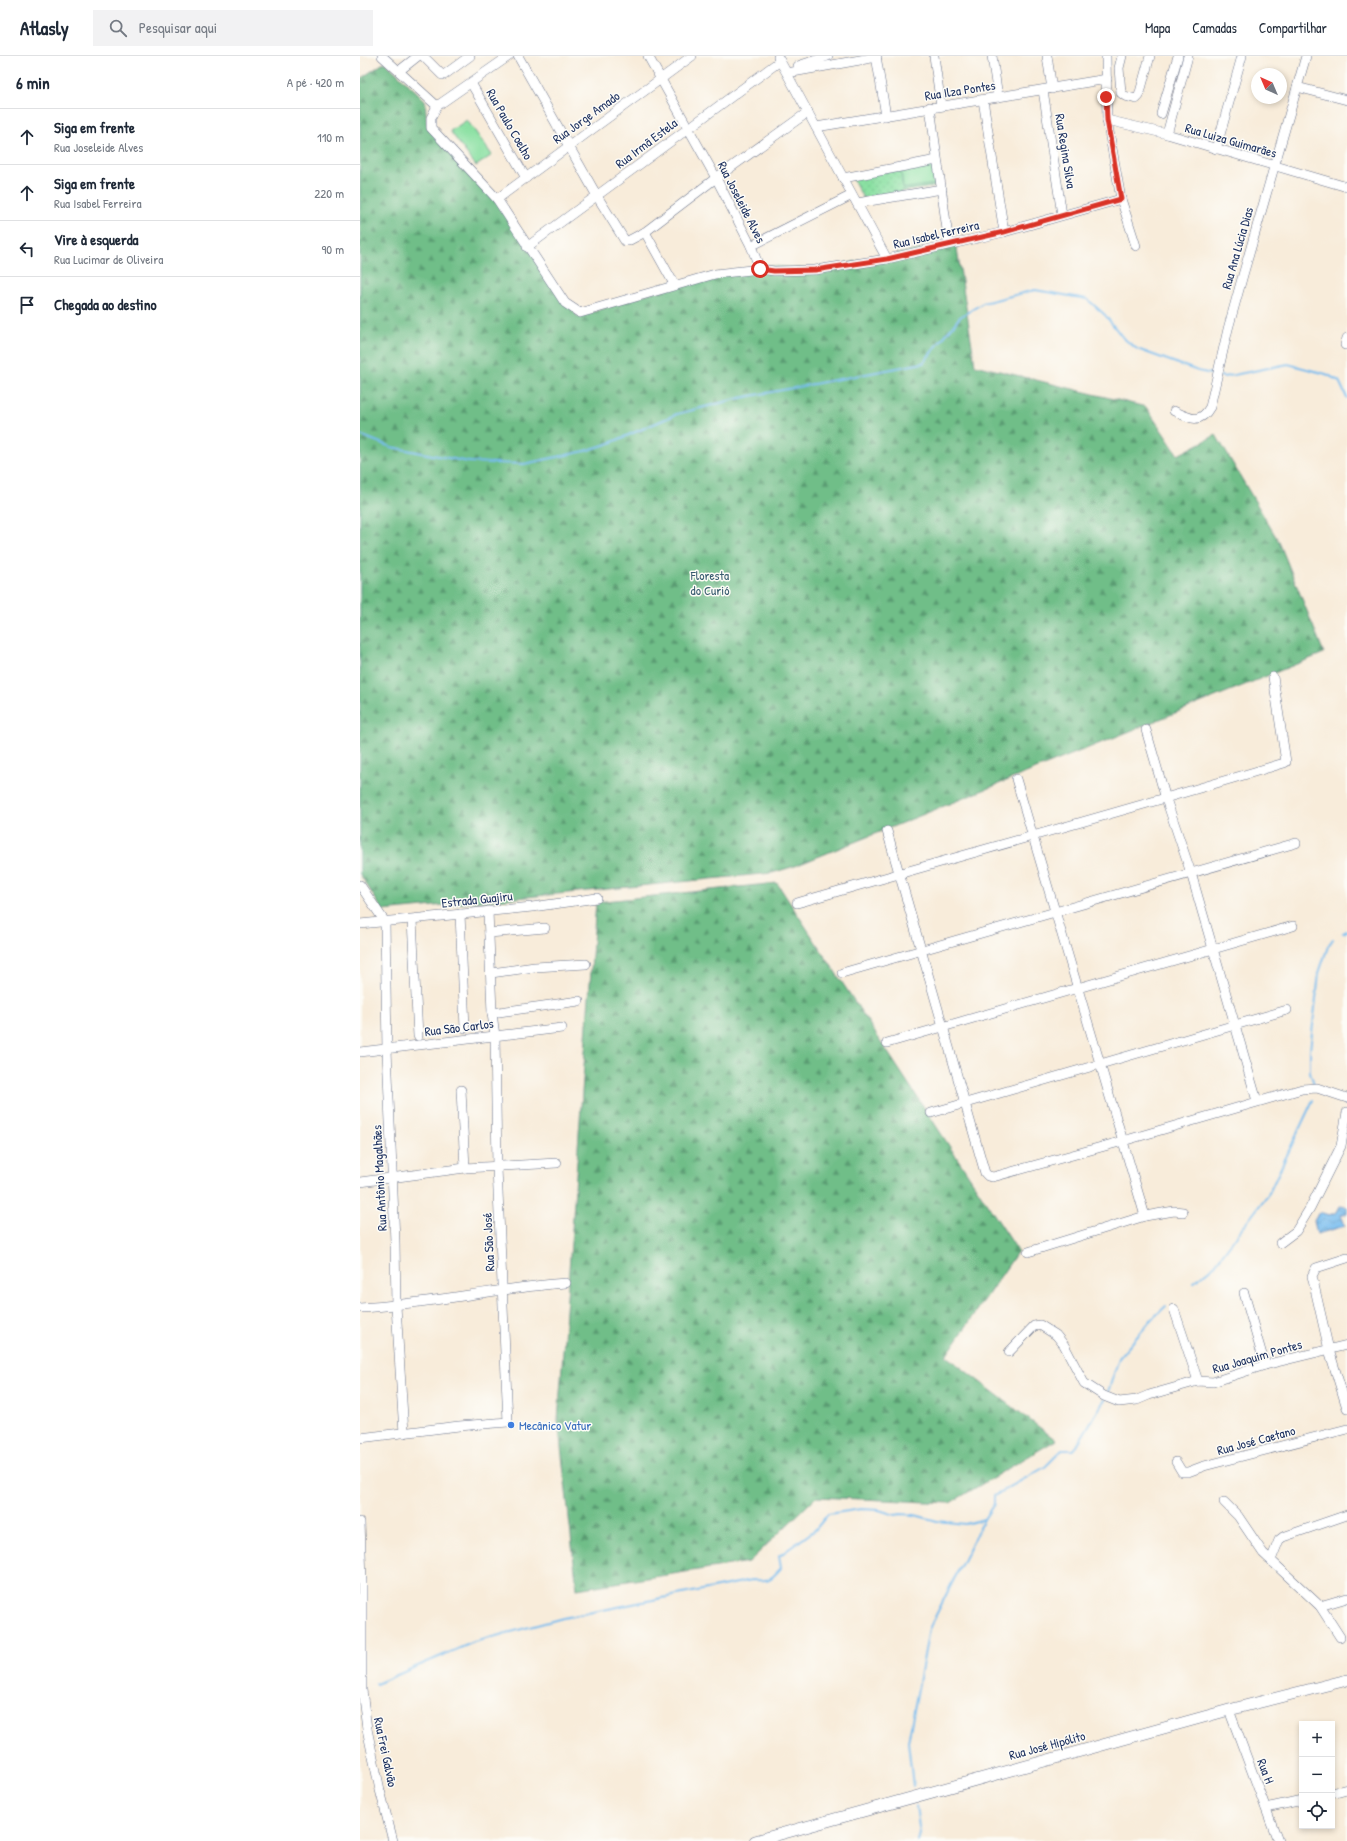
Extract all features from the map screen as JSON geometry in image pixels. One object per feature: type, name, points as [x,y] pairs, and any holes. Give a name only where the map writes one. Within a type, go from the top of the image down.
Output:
[{"type":"street","points":[[382,56],[437,106]]},
{"type":"street","points":[[399,71],[418,56]]},
{"type":"street","points":[[422,56],[442,75],[470,56]]},
{"type":"street","points":[[509,56],[437,106],[431,118],[431,128],[497,199],[565,303],[576,312],[585,312],[674,284],[715,274],[760,269],[774,271],[815,270],[887,259]]},
{"type":"street","points":[[518,56],[597,196],[625,241],[628,242],[645,232],[716,178],[808,112]]},
{"type":"street","name":"Rua Joseleide Alves","points":[[648,56],[716,178],[751,246],[760,269]]},
{"type":"street","name":"Rua Jorge Amado","points":[[497,199],[692,56]]},
{"type":"street","points":[[786,71],[828,56]]},
{"type":"street","points":[[786,71],[876,56],[886,116]]},
{"type":"street","points":[[934,56],[941,106]]},
{"type":"street","points":[[992,56],[998,97]]},
{"type":"street","name":"Rua Regina Silva","points":[[1047,56],[1048,90],[1062,215]]},
{"type":"street","points":[[1106,56],[1107,120],[1121,199],[1136,246]]},
{"type":"street","points":[[1122,56],[1119,68],[1121,93],[1125,96],[1136,99],[1139,96],[1150,56]]},
{"type":"street","points":[[1161,114],[1178,56]]},
{"type":"street","points":[[1167,134],[1188,56]]},
{"type":"street","points":[[1216,149],[1242,56]]},
{"type":"street","name":"Rua Ana Lúcia Dias","points":[[1174,411],[1194,419],[1203,416],[1210,407],[1228,329],[1306,56]]},
{"type":"street","name":"Rua Isabel Ferreira","points":[[778,58],[887,259],[1004,232],[1121,199]]},
{"type":"street","name":"Rua Irmã Estela","points":[[527,247],[688,128],[778,58]]},
{"type":"street","name":"Rua Ilza Pontes","points":[[816,127],[886,116],[930,107],[1048,90],[1107,79]]},
{"type":"street","name":"Rua Paulo Coelho","points":[[472,83],[526,178]]},
{"type":"street","points":[[1297,87],[1347,100]]},
{"type":"street","points":[[983,100],[1004,232]]},
{"type":"street","points":[[930,107],[949,244]]},
{"type":"street","name":"Rua Luiza Guimarães","points":[[1107,120],[1167,134],[1347,188]]},
{"type":"street","points":[[843,178],[937,160]]},
{"type":"street","points":[[751,246],[855,199],[942,189]]},
{"type":"street","points":[[645,232],[674,284]]},
{"type":"street","points":[[797,903],[1032,835],[1166,799],[1286,762],[1273,677]]},
{"type":"street","points":[[1146,730],[1166,799],[1191,873],[1257,1101]]},
{"type":"street","points":[[1016,779],[1145,1216]]},
{"type":"street","points":[[887,830],[985,1173],[990,1177],[1123,1141],[1257,1101],[1308,1088],[1317,1088],[1347,1098]]},
{"type":"street","points":[[842,973],[1296,843]]},
{"type":"street","points":[[360,885],[384,922]]},
{"type":"street","name":"Estrada Guajiru","points":[[360,924],[412,920],[597,898]]},
{"type":"street","name":"Rua São José","points":[[360,1438],[508,1422],[497,1168],[495,1036],[492,1013],[488,911]]},
{"type":"street","points":[[460,914],[465,1028]]},
{"type":"street","points":[[412,920],[418,1036]]},
{"type":"street","name":"Rua Antônio Magalhães","points":[[384,922],[387,958],[387,1050],[396,1306],[404,1433]]},
{"type":"street","points":[[887,1043],[1294,926]]},
{"type":"street","points":[[489,933],[545,928]]},
{"type":"street","points":[[491,973],[535,967],[586,964]]},
{"type":"street","points":[[492,1013],[579,1001]]},
{"type":"street","points":[[931,1113],[1287,1010]]},
{"type":"street","name":"Rua São Carlos","points":[[360,1052],[562,1028]]},
{"type":"street","points":[[461,1090],[465,1168]]},
{"type":"street","points":[[1280,1243],[1296,1231],[1310,1208],[1341,1146],[1347,1112]]},
{"type":"street","points":[[360,1182],[465,1168],[497,1168],[557,1164]]},
{"type":"street","points":[[1028,1252],[1145,1216],[1174,1211],[1183,1212]]},
{"type":"street","points":[[1347,1258],[1314,1270],[1312,1276],[1329,1350],[1347,1408]]},
{"type":"street","points":[[360,1308],[396,1306],[503,1289],[566,1283]]},
{"type":"street","points":[[1244,1293],[1265,1365]]},
{"type":"street","points":[[1174,1309],[1198,1381]]},
{"type":"street","name":"Rua Joaquim Pontes","points":[[1009,1352],[1034,1326],[1040,1325],[1047,1328],[1056,1334],[1064,1345],[1080,1378],[1089,1387],[1119,1402],[1137,1400],[1149,1395],[1198,1381],[1213,1382],[1265,1365],[1347,1345]]},
{"type":"street","name":"Rua José Caetano","points":[[1176,1462],[1182,1472],[1188,1472],[1204,1466],[1347,1429]]},
{"type":"street","points":[[1224,1502],[1238,1516],[1263,1553],[1320,1606],[1340,1637]]},
{"type":"street","points":[[1271,1560],[1279,1540],[1283,1537],[1347,1515]]},
{"type":"street","name":"Rua Frei Galvão","points":[[360,1522],[362,1690],[367,1729],[393,1841]]},
{"type":"street","points":[[1320,1606],[1347,1598]]},
{"type":"street","name":"Rua José Hipólito","points":[[755,1841],[1229,1710],[1347,1680]]},
{"type":"street","name":"Rua H","points":[[1229,1710],[1278,1841]]},
{"type":"street","points":[[1335,1792],[1347,1789]]},
{"type":"street","points":[[1266,1808],[1299,1801]]},
{"type":"green space","name":"Floresta do Curió","points":[[385,62],[425,100],[427,126],[498,203],[578,317],[691,279],[766,265],[811,270],[956,243],[975,365],[1146,407],[1178,455],[1216,435],[1279,542],[1324,653],[795,866],[772,873],[383,911],[360,874],[360,79]]},
{"type":"green space","points":[[467,120],[492,155],[476,166],[450,131]]},
{"type":"green space","points":[[934,163],[938,186],[863,198],[852,177]]},
{"type":"green space","points":[[933,166],[935,184],[903,189],[901,171]]},
{"type":"green space","points":[[777,883],[1018,1251],[946,1356],[1056,1440],[950,1503],[816,1497],[749,1562],[577,1589],[558,1420],[596,902]]},
{"type":"water","points":[[1340,1206],[1347,1207],[1347,1214],[1341,1214],[1345,1226],[1317,1234],[1314,1221],[1319,1212],[1329,1215],[1337,1212]]},
{"type":"waterway","points":[[360,435],[391,447],[469,462],[524,464],[585,451],[610,443],[677,414],[740,398],[923,363],[960,317],[983,303],[1035,290],[1087,299],[1105,315],[1123,338],[1137,349],[1198,371],[1216,375]]},
{"type":"waterway","points":[[1220,376],[1224,377],[1288,364],[1326,374],[1339,381],[1347,398]]},
{"type":"waterway","points":[[1343,933],[1347,931]]},
{"type":"waterway","points":[[1314,1084],[1310,1072],[1310,1050],[1319,973],[1328,946],[1333,939]]},
{"type":"waterway","points":[[1193,1283],[1213,1267],[1269,1193],[1313,1100]]},
{"type":"waterway","points":[[1107,1395],[1119,1358],[1152,1319],[1166,1306]]},
{"type":"waterway","points":[[913,1786],[908,1742],[929,1629],[984,1519],[994,1504],[994,1496],[1045,1467],[1062,1450],[1074,1450],[1105,1399]]},
{"type":"waterway","points":[[376,1684],[474,1642],[563,1618],[752,1580],[771,1578],[781,1568],[779,1556],[815,1530],[828,1514],[862,1509],[879,1510],[895,1515],[915,1515],[937,1521],[965,1524],[984,1519]]},
{"type":"waterway","points":[[916,1806],[920,1834],[918,1841]]},
{"type":"place","name":"Mecânico Vatur","points":[[511,1425]]},
{"type":"route","points":[[760,269],[774,271],[815,270],[887,259],[1004,232],[1121,199],[1107,120],[1106,97]]}]
